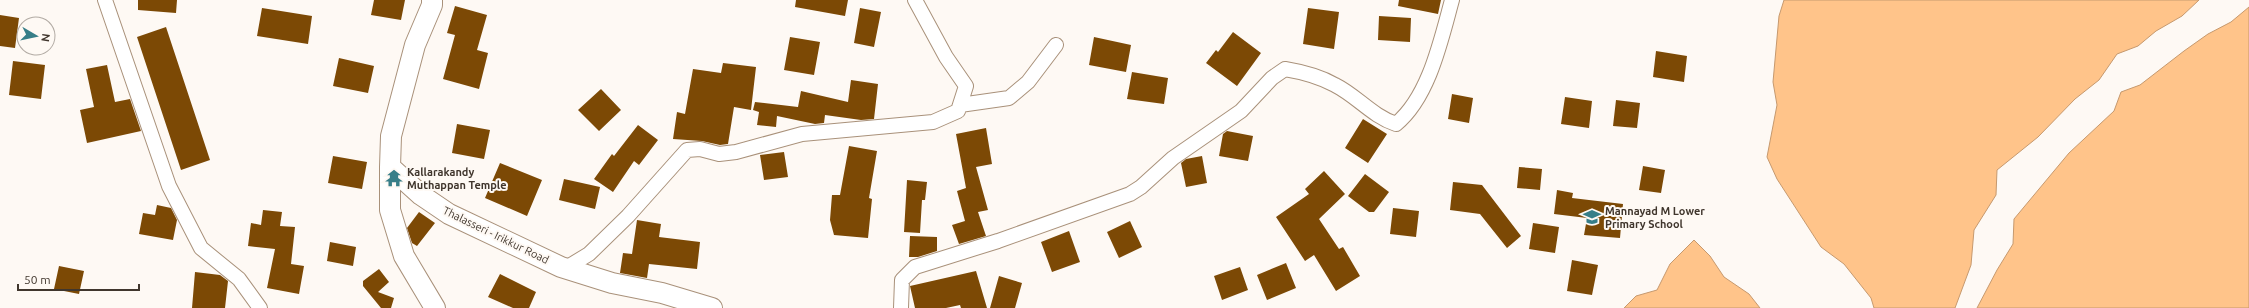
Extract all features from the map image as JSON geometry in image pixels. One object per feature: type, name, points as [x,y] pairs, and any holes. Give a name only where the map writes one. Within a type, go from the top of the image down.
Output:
[{"type":"main road","points":[[433,2],[415,45],[391,136],[390,210],[404,256],[435,308]]},
{"type":"main road","name":"Thalasseri - Irikkur Road","points":[[390,167],[421,195],[449,214],[566,268],[612,283],[662,293],[689,305],[712,308]]},
{"type":"street","points":[[105,0],[173,193],[201,248],[239,279],[260,308]]},
{"type":"street","points":[[566,268],[589,254],[628,216],[687,150],[700,149],[724,153],[802,134],[933,122],[958,111],[966,86],[946,57],[915,0]]},
{"type":"street","points":[[901,308],[902,280],[915,267],[998,241],[1130,194],[1141,188],[1173,158],[1241,111],[1272,78],[1285,69],[1310,73],[1336,85],[1384,120],[1396,124],[1407,115],[1422,90],[1439,50],[1452,0]]},
{"type":"street","points":[[960,105],[1009,98],[1028,82],[1056,45]]},
{"type":"shaded area","points":[[1784,0],[2199,0],[2182,16],[2156,31],[2138,46],[2117,54],[2099,80],[2075,99],[2038,137],[1997,170],[1996,195],[1974,230],[1971,265],[1955,308],[1874,308],[1871,298],[1844,264],[1821,247],[1777,179],[1767,157],[1777,105],[1773,82],[1779,16]]},
{"type":"shaded area","points":[[2249,7],[2249,308],[1977,308],[2013,244],[2014,219],[2069,153],[2114,111],[2121,92],[2140,85],[2184,51],[2208,34],[2231,22]]},
{"type":"shaded area","points":[[1694,240],[1710,256],[1724,277],[1749,294],[1760,308],[1624,308],[1636,296],[1657,290],[1670,264]]},
{"type":"building","points":[[138,0],[177,0],[176,13],[138,10]]},
{"type":"building","points":[[374,0],[405,0],[401,20],[371,15]]},
{"type":"building","points":[[796,0],[848,0],[845,16],[795,7]]},
{"type":"building","points":[[1399,0],[1441,0],[1438,14],[1398,6]]},
{"type":"building","points":[[455,6],[487,15],[477,50],[488,53],[479,89],[443,79],[455,35],[447,33]]},
{"type":"building","points":[[262,8],[312,16],[308,44],[257,36]]},
{"type":"building","points":[[860,8],[881,12],[874,47],[854,43]]},
{"type":"building","points":[[1308,8],[1339,12],[1334,49],[1303,44]]},
{"type":"building","points":[[0,15],[16,18],[15,48],[0,46]]},
{"type":"building","points":[[1379,16],[1411,18],[1410,42],[1378,40]]},
{"type":"building","points":[[166,27],[210,160],[181,170],[137,37]]},
{"type":"building","points":[[1233,32],[1261,53],[1237,86],[1206,63],[1216,50],[1218,52]]},
{"type":"building","points":[[790,37],[820,42],[814,75],[784,70]]},
{"type":"building","points":[[1094,37],[1131,45],[1126,72],[1089,65]]},
{"type":"building","points":[[1656,51],[1687,56],[1684,82],[1653,77]]},
{"type":"building","points":[[339,58],[374,66],[368,93],[333,86]]},
{"type":"building","points":[[13,61],[45,65],[41,99],[9,95]]},
{"type":"building","points":[[723,63],[756,67],[751,110],[734,107],[728,144],[720,145],[702,141],[673,139],[677,112],[685,114],[693,69],[721,73]]},
{"type":"building","points":[[107,65],[115,102],[130,99],[141,131],[87,143],[80,110],[94,107],[86,69]]},
{"type":"building","points":[[1132,72],[1168,78],[1164,104],[1127,99]]},
{"type":"building","points":[[851,80],[878,84],[874,119],[861,120],[825,115],[824,123],[815,124],[777,116],[776,127],[757,125],[759,112],[753,110],[755,102],[798,107],[801,91],[848,102]]},
{"type":"building","points":[[601,89],[621,110],[599,131],[578,110]]},
{"type":"building","points":[[1452,94],[1473,98],[1469,123],[1448,119]]},
{"type":"building","points":[[1565,97],[1592,101],[1589,128],[1561,124]]},
{"type":"building","points":[[1616,100],[1640,103],[1637,128],[1613,126]]},
{"type":"building","points":[[1363,119],[1387,134],[1368,163],[1345,148]]},
{"type":"building","points":[[457,124],[490,130],[484,159],[452,153]]},
{"type":"building","points":[[638,125],[658,140],[639,165],[634,161],[613,192],[594,179],[612,154],[614,156]]},
{"type":"building","points":[[986,128],[992,164],[976,167],[988,210],[978,212],[986,236],[959,244],[952,225],[965,221],[957,191],[966,188],[956,134]]},
{"type":"building","points":[[1227,131],[1253,136],[1248,161],[1219,156],[1223,134]]},
{"type":"building","points":[[849,146],[877,151],[869,198],[872,199],[868,238],[834,235],[830,220],[832,195],[840,195]]},
{"type":"building","points":[[784,152],[788,177],[764,180],[760,155]]},
{"type":"building","points":[[333,156],[367,162],[362,189],[328,183]]},
{"type":"building","points":[[1202,156],[1207,183],[1186,187],[1181,163],[1186,159]]},
{"type":"building","points":[[500,163],[542,180],[527,216],[485,198]]},
{"type":"building","points":[[1643,166],[1665,170],[1661,193],[1639,190]]},
{"type":"building","points":[[1519,167],[1542,169],[1540,190],[1517,188]]},
{"type":"building","points":[[1324,171],[1345,194],[1319,219],[1339,249],[1343,247],[1360,276],[1336,291],[1314,255],[1305,261],[1276,217],[1309,194],[1305,189]]},
{"type":"building","points":[[1365,174],[1389,192],[1374,212],[1369,212],[1348,196]]},
{"type":"building","points":[[564,179],[600,187],[595,209],[559,200]]},
{"type":"building","points":[[907,180],[927,182],[925,200],[922,200],[920,233],[904,232]]},
{"type":"building","points":[[1453,182],[1482,185],[1521,236],[1507,248],[1480,214],[1450,210]]},
{"type":"building","points":[[1557,190],[1573,193],[1572,198],[1623,204],[1620,238],[1584,235],[1587,218],[1554,214]]},
{"type":"building","points":[[157,205],[171,208],[177,220],[173,240],[139,234],[143,213],[155,215]]},
{"type":"building","points":[[1393,208],[1419,211],[1416,237],[1390,234]]},
{"type":"building","points":[[263,210],[282,212],[280,226],[295,227],[291,264],[304,266],[299,294],[267,288],[275,249],[248,246],[251,223],[261,225]]},
{"type":"building","points":[[419,212],[435,223],[417,246],[412,243],[407,228]]},
{"type":"building","points":[[637,220],[661,224],[659,237],[700,242],[697,269],[649,264],[647,278],[620,273],[623,253],[632,254]]},
{"type":"building","points":[[1130,221],[1142,247],[1119,258],[1107,232]]},
{"type":"building","points":[[1533,223],[1559,227],[1555,253],[1529,249]]},
{"type":"building","points":[[1069,231],[1080,262],[1052,272],[1041,242]]},
{"type":"building","points":[[910,236],[937,237],[937,251],[918,257],[909,257]]},
{"type":"building","points":[[330,242],[356,247],[353,266],[327,261]]},
{"type":"building","points":[[1572,260],[1598,265],[1592,295],[1567,291]]},
{"type":"building","points":[[1286,263],[1296,288],[1267,300],[1257,275]]},
{"type":"building","points":[[59,266],[84,271],[79,294],[54,289]]},
{"type":"building","points":[[1240,267],[1248,290],[1222,300],[1214,276]]},
{"type":"building","points":[[379,269],[389,282],[378,292],[394,298],[391,308],[381,308],[363,286],[363,281]]},
{"type":"building","points":[[976,271],[987,308],[961,308],[960,305],[946,308],[915,308],[910,286]]},
{"type":"building","points":[[195,272],[220,275],[228,281],[225,308],[192,308]]},
{"type":"building","points":[[500,274],[536,292],[529,308],[513,308],[488,297]]},
{"type":"building","points":[[999,276],[1022,283],[1015,308],[990,308]]},
{"type":"place","name":"Kallarakandy Muthappan Temple","points":[[394,178]]},
{"type":"place","name":"Mannayad M Lower Primary School","points":[[1592,217]]}]
